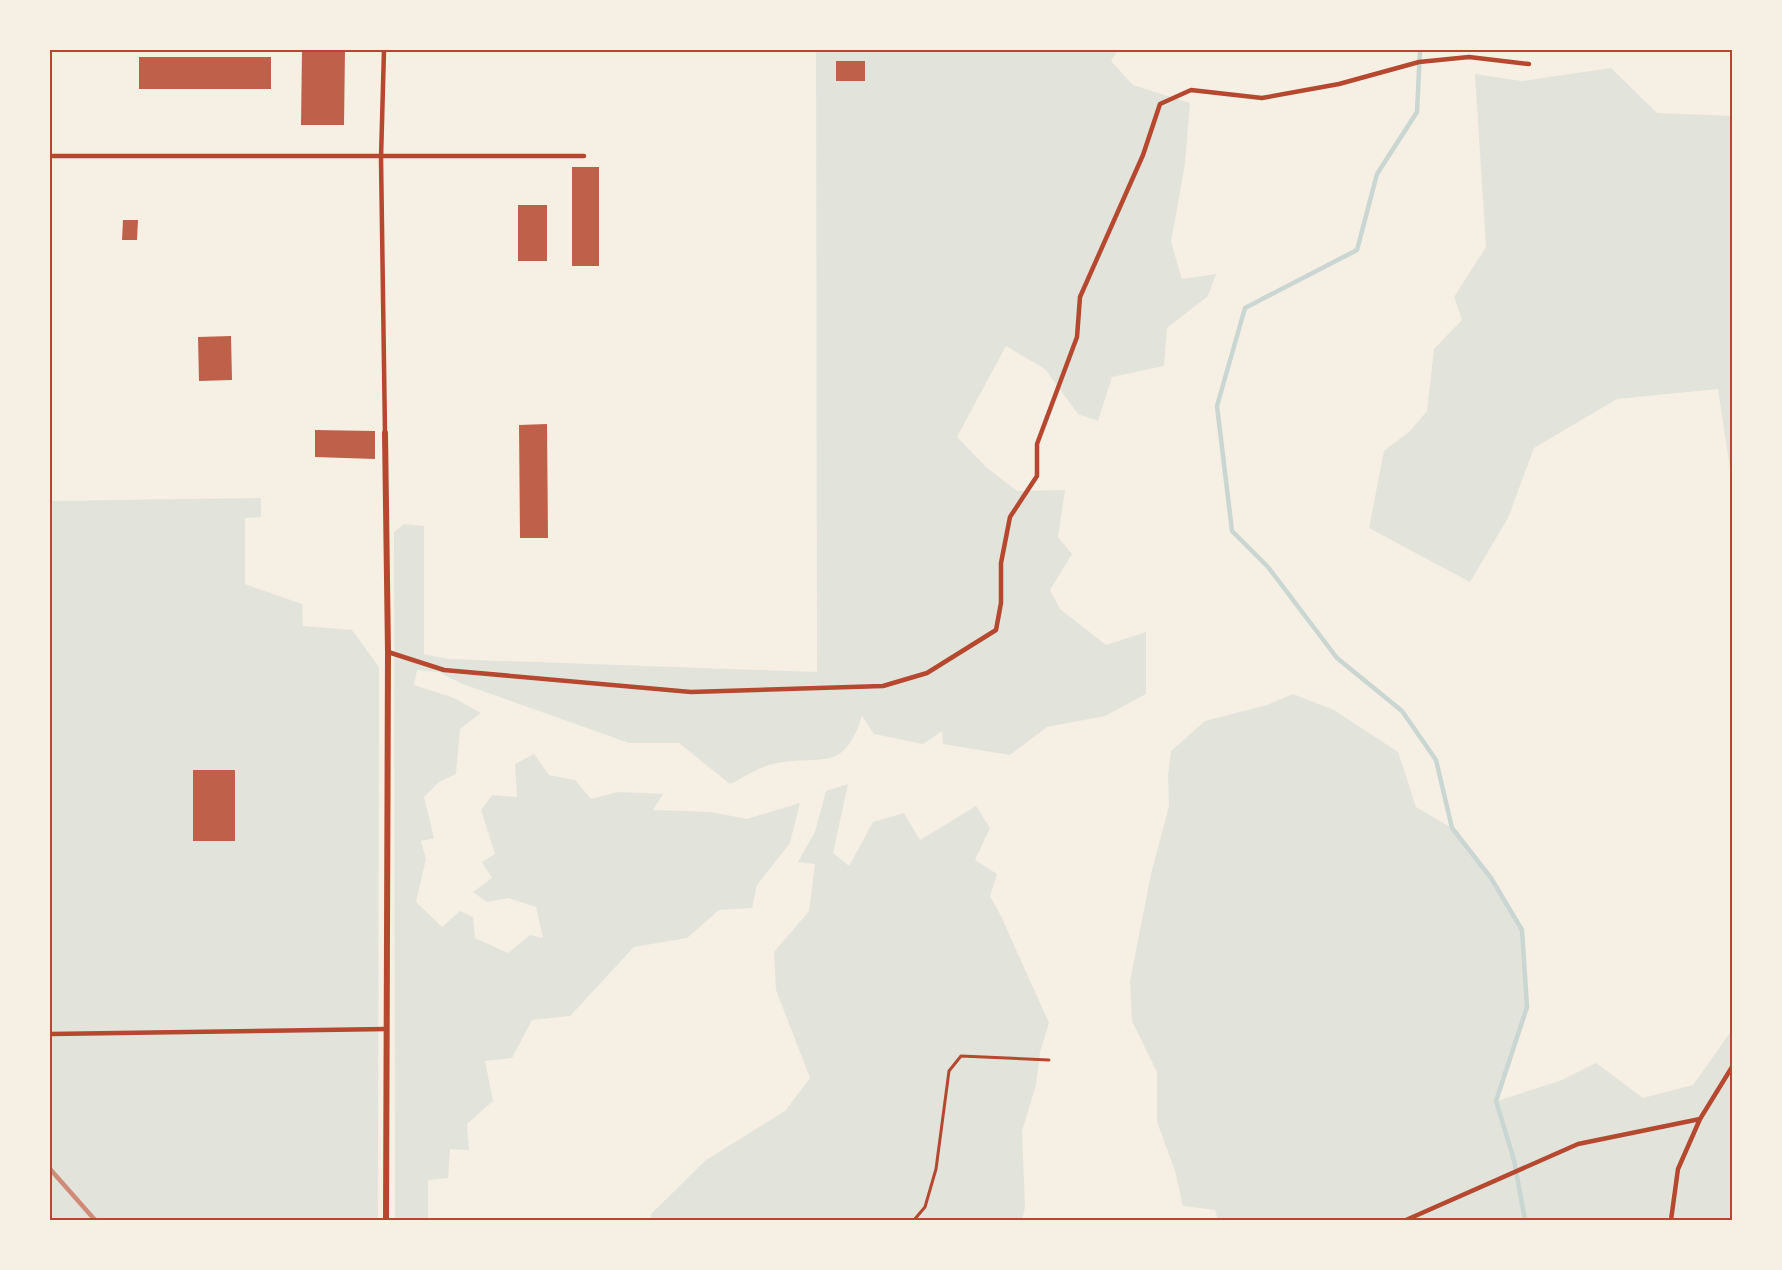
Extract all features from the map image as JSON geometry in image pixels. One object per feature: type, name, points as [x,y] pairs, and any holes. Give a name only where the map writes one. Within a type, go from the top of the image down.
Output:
[{"type":"street","points":[[385,433],[388,652],[386,1221]]},
{"type":"lane","points":[[384,50],[381,158],[385,433]]},
{"type":"lane","points":[[388,652],[444,670],[691,692],[883,686],[927,673],[996,630],[1001,603],[1001,563],[1010,517],[1037,476],[1037,444],[1077,337],[1080,297],[1143,155],[1160,104],[1191,90],[1262,98],[1340,84],[1419,62],[1469,57],[1529,64]]},
{"type":"lane","points":[[50,156],[381,158],[584,156]]},
{"type":"lane","points":[[50,1034],[387,1029]]},
{"type":"lane","points":[[1671,1221],[1678,1169],[1700,1119],[1732,1066]]},
{"type":"lane","points":[[1406,1221],[1578,1144],[1700,1119]]},
{"type":"path","points":[[914,1221],[925,1207],[936,1169],[950,1071],[961,1056],[1049,1060]]},
{"type":"shaded area","points":[[816,50],[1118,50],[1111,61],[1133,85],[1190,103],[1185,164],[1171,242],[1182,279],[1216,274],[1208,296],[1167,328],[1164,366],[1112,377],[1098,421],[1078,414],[1045,369],[1006,346],[957,437],[986,467],[1017,491],[1065,490],[1058,537],[1072,554],[1050,590],[1060,609],[1106,645],[1146,632],[1146,694],[1105,716],[1047,727],[1010,755],[943,744],[942,731],[923,744],[874,734],[862,716],[855,735],[838,755],[817,760],[767,765],[730,784],[679,743],[629,743],[460,683],[439,672],[417,670],[414,685],[454,698],[481,713],[460,729],[456,774],[439,782],[424,797],[434,838],[421,841],[426,859],[416,902],[442,927],[460,911],[473,917],[475,938],[508,953],[530,935],[543,938],[536,907],[508,898],[487,902],[473,892],[492,878],[482,862],[495,854],[481,810],[492,795],[517,797],[515,764],[534,754],[549,775],[575,780],[591,799],[618,792],[663,794],[653,810],[711,812],[747,819],[800,803],[790,843],[757,885],[752,908],[719,910],[687,938],[634,947],[570,1016],[532,1020],[512,1058],[485,1061],[493,1101],[467,1124],[469,1150],[450,1149],[448,1178],[428,1180],[428,1220],[395,1220],[394,532],[404,524],[424,526],[424,654],[448,659],[817,672]]},
{"type":"shaded area","points":[[1611,68],[1657,113],[1732,116],[1732,482],[1718,389],[1617,399],[1534,448],[1508,518],[1470,582],[1369,528],[1384,451],[1410,431],[1427,411],[1434,349],[1462,320],[1454,297],[1486,247],[1475,74],[1522,81]]},
{"type":"shaded area","points":[[261,498],[261,517],[245,518],[245,584],[302,604],[303,626],[352,630],[379,667],[378,1220],[50,1220],[50,501]]},
{"type":"shaded area","points":[[1293,694],[1334,710],[1398,752],[1416,807],[1452,828],[1491,878],[1522,930],[1527,1007],[1497,1101],[1562,1080],[1596,1063],[1643,1098],[1693,1085],[1732,1030],[1732,1220],[1218,1220],[1215,1210],[1183,1206],[1175,1171],[1157,1122],[1157,1072],[1132,1021],[1130,981],[1151,874],[1169,806],[1168,775],[1171,751],[1205,721],[1267,705]]},
{"type":"shaded area","points":[[848,784],[833,853],[849,866],[873,822],[904,813],[920,840],[976,806],[990,828],[975,860],[997,874],[990,896],[1049,1023],[1040,1052],[1036,1085],[1022,1131],[1025,1207],[1022,1220],[651,1220],[651,1214],[706,1160],[785,1111],[810,1078],[776,990],[774,952],[809,911],[815,864],[798,862],[815,832],[826,791]]},
{"type":"building","points":[[302,50],[345,50],[344,125],[301,125]]},
{"type":"building","points":[[139,57],[271,57],[271,89],[139,89]]},
{"type":"building","points":[[836,61],[865,61],[865,81],[836,81]]},
{"type":"building","points":[[572,167],[599,167],[599,266],[572,266]]},
{"type":"building","points":[[518,205],[547,205],[547,261],[518,261]]},
{"type":"building","points":[[123,220],[138,220],[137,240],[122,240]]},
{"type":"building","points":[[231,336],[232,380],[199,381],[198,337]]},
{"type":"building","points":[[547,424],[548,538],[520,538],[519,425]]},
{"type":"building","points":[[315,430],[375,431],[375,459],[315,457]]},
{"type":"building","points":[[193,770],[235,770],[235,841],[193,841]]},
{"type":"waterway","points":[[1420,50],[1417,112],[1377,174],[1357,250],[1245,308],[1217,406],[1232,531],[1268,567],[1337,658],[1402,711],[1436,760],[1452,828],[1491,878],[1522,930],[1527,1007],[1496,1101],[1514,1160],[1525,1220]]},
{"type":"railway","points":[[50,1169],[95,1220]]}]
